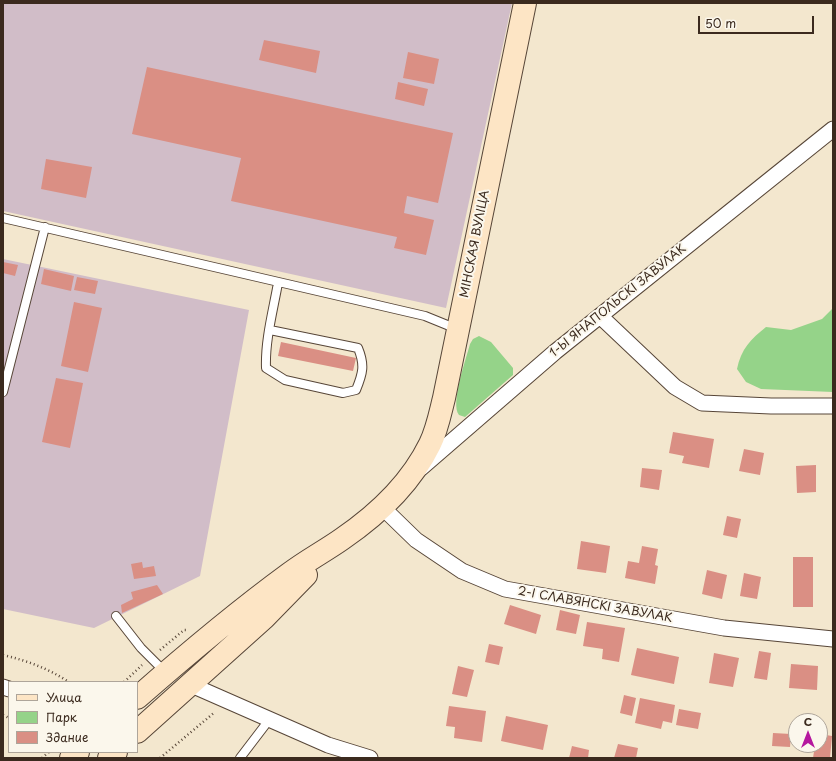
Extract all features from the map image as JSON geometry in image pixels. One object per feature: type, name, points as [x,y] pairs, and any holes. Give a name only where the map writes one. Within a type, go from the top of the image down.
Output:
[{"type":"main road","name":"МІНСКАЯ ВУЛІЦА","points":[[344,538],[382,507],[408,478],[430,445],[438,424],[525,3]]},
{"type":"main road","points":[[138,697],[166,672],[290,574],[344,538]]},
{"type":"main road","points":[[138,731],[264,618],[344,538]]},
{"type":"main road","points":[[166,672],[189,684]]},
{"type":"street","name":"1-Ы ЯНАПОЛЬСКІ ЗАВУЛАК","points":[[408,478],[600,316],[833,129]]},
{"type":"street","points":[[600,316],[675,387],[702,403],[771,406],[833,406]]},
{"type":"street","name":"2-І СЛАВЯНСКІ ЗАВУЛАК","points":[[382,507],[416,540],[462,571],[505,589],[724,628],[833,639]]},
{"type":"street","points":[[189,684],[328,745],[370,758]]},
{"type":"lane","points":[[3,218],[425,316],[458,330]]},
{"type":"lane","points":[[3,392],[45,227]]},
{"type":"lane","points":[[270,330],[358,348],[363,361],[361,379],[356,390],[344,393],[285,380],[266,368],[266,354],[270,330],[278,283]]},
{"type":"lane","points":[[116,616],[141,648],[166,672]]},
{"type":"lane","points":[[240,758],[269,720]]},
{"type":"path","points":[[3,655],[27,661],[50,670],[67,681]]},
{"type":"path","points":[[160,758],[216,711],[224,699]]},
{"type":"shaded area","points":[[3,3],[512,3],[446,308],[3,211]]},
{"type":"shaded area","points":[[3,259],[249,310],[200,576],[94,628],[3,609]]},
{"type":"green space","points":[[833,308],[833,392],[761,389],[746,382],[737,369],[739,362],[747,345],[761,331],[766,327],[791,330],[822,319]]},
{"type":"green space","points":[[479,336],[491,342],[513,368],[513,375],[465,417],[459,415],[457,409],[457,392],[470,344],[473,339]]},
{"type":"building","points":[[264,40],[320,51],[316,73],[259,60]]},
{"type":"building","points":[[408,52],[439,59],[434,84],[403,78]]},
{"type":"building","points":[[147,67],[453,133],[438,203],[407,196],[404,213],[434,220],[426,255],[394,248],[397,237],[231,201],[241,158],[132,134]]},
{"type":"building","points":[[398,82],[428,89],[424,106],[395,99]]},
{"type":"building","points":[[46,159],[92,167],[86,198],[41,189]]},
{"type":"building","points":[[3,262],[18,265],[15,276],[3,273]]},
{"type":"building","points":[[44,269],[74,276],[71,291],[41,284]]},
{"type":"building","points":[[77,277],[98,281],[95,294],[74,290]]},
{"type":"building","points":[[74,302],[102,308],[88,372],[61,366]]},
{"type":"building","points":[[281,342],[356,358],[353,371],[278,356]]},
{"type":"building","points":[[56,378],[83,383],[70,448],[42,442]]},
{"type":"building","points":[[673,432],[714,439],[709,468],[682,463],[684,456],[669,453]]},
{"type":"building","points":[[744,449],[764,453],[760,475],[739,471]]},
{"type":"building","points":[[816,465],[816,492],[797,493],[796,466]]},
{"type":"building","points":[[642,468],[662,470],[659,490],[640,487]]},
{"type":"building","points":[[727,516],[741,519],[737,538],[723,535]]},
{"type":"building","points":[[581,541],[610,546],[606,573],[577,569]]},
{"type":"building","points":[[642,546],[658,549],[655,565],[658,566],[655,584],[625,578],[628,561],[639,563]]},
{"type":"building","points":[[793,557],[813,557],[813,607],[793,607]]},
{"type":"building","points":[[142,562],[143,568],[154,566],[156,576],[134,579],[131,564]]},
{"type":"building","points":[[707,570],[727,575],[722,599],[702,594]]},
{"type":"building","points":[[744,573],[761,577],[757,599],[740,596]]},
{"type":"building","points":[[157,585],[163,594],[122,613],[121,605],[133,599],[131,592]]},
{"type":"building","points":[[510,605],[541,615],[536,634],[504,624]]},
{"type":"building","points":[[560,610],[580,615],[576,634],[556,630]]},
{"type":"building","points":[[587,622],[625,628],[619,662],[602,659],[603,649],[583,646]]},
{"type":"building","points":[[489,644],[503,647],[499,665],[485,662]]},
{"type":"building","points":[[637,648],[679,657],[674,684],[631,675]]},
{"type":"building","points":[[759,651],[771,653],[767,680],[754,678]]},
{"type":"building","points":[[714,653],[739,658],[733,687],[709,683]]},
{"type":"building","points":[[791,664],[818,666],[817,690],[789,688]]},
{"type":"building","points":[[458,666],[474,670],[467,697],[452,694]]},
{"type":"building","points":[[624,695],[636,698],[632,716],[620,713]]},
{"type":"building","points":[[640,698],[675,705],[672,723],[663,721],[661,729],[635,723]]},
{"type":"building","points":[[449,706],[486,711],[482,742],[454,738],[455,727],[446,726]]},
{"type":"building","points":[[679,709],[701,713],[698,729],[676,725]]},
{"type":"building","points":[[506,716],[548,725],[543,750],[501,741]]},
{"type":"building","points":[[773,733],[788,734],[788,747],[772,746]]},
{"type":"building","points":[[828,735],[832,736],[830,758],[813,758],[814,753],[828,753]]},
{"type":"building","points":[[618,744],[638,748],[636,758],[614,758]]},
{"type":"building","points":[[572,746],[589,750],[588,758],[569,758]]}]
